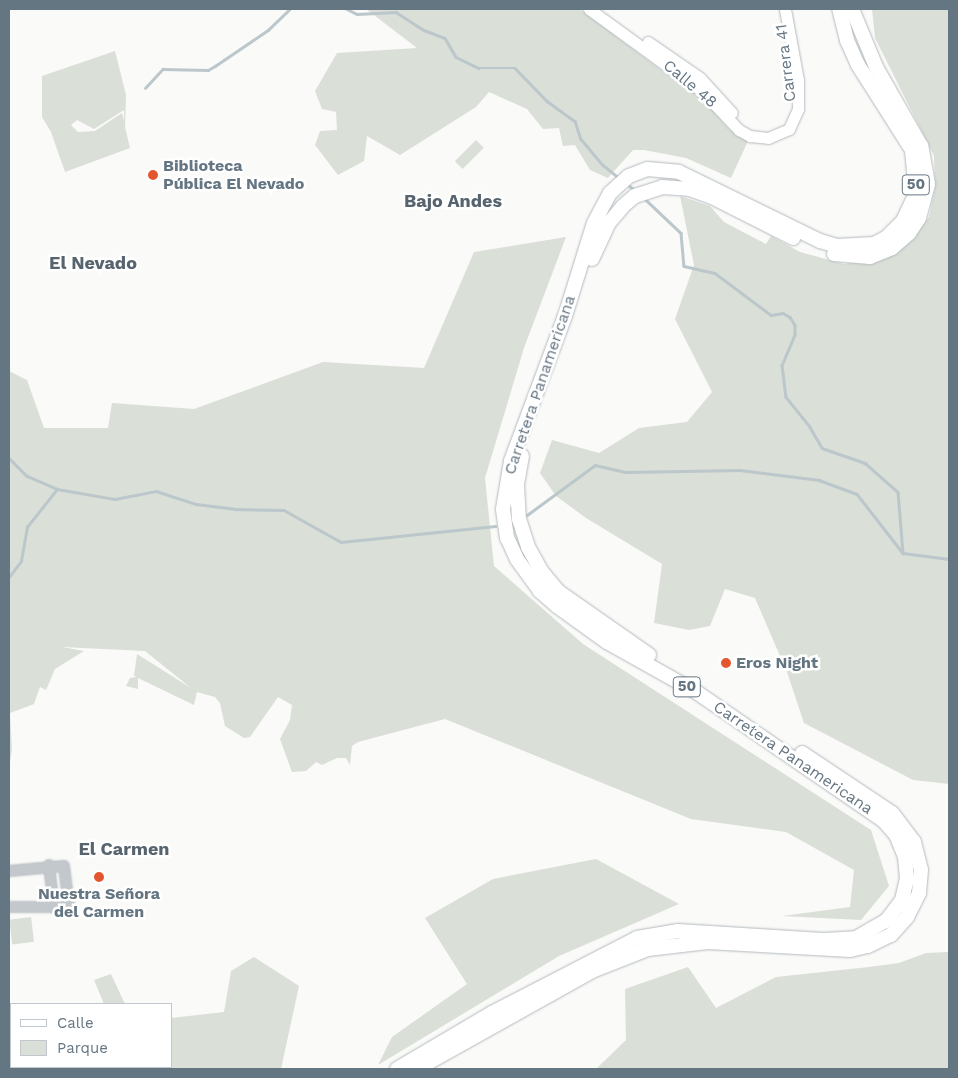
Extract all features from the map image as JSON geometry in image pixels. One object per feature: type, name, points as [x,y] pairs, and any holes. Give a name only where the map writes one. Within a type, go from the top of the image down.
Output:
[{"type":"highway","name":"Carretera Panamericana","points":[[417,1069],[470,1037],[622,957],[663,946],[708,942],[838,950],[859,949],[877,942],[903,923],[916,900],[921,870],[914,842],[901,822],[880,804],[634,646],[559,592],[542,572],[525,538],[516,501],[520,449],[528,415],[565,316],[594,223],[610,192],[620,182],[638,172],[667,169],[694,177],[820,241],[861,247],[886,238],[903,221],[912,203],[916,180],[915,164],[903,133],[858,65],[847,40],[839,9]]},
{"type":"highway","name":"Carretera Panamericana","points":[[397,1069],[492,1013],[637,938],[678,931],[823,940],[856,938],[887,920],[902,900],[906,887],[905,857],[896,835],[884,821],[698,693],[607,642],[540,591],[517,559],[504,525],[505,485],[596,246],[623,206],[635,196],[662,187],[689,189],[831,253],[870,257],[892,248],[914,227],[923,207],[928,170],[921,146],[870,54],[852,9]]},
{"type":"highway","points":[[862,9],[870,54]]},
{"type":"main road","name":"Calle 48","points":[[589,9],[702,91],[744,133],[773,137],[790,121]]},
{"type":"main road","name":"Calle 48","points":[[602,9],[696,75],[748,127],[763,131],[774,129],[790,121]]},
{"type":"main road","name":"Carrera 41","points":[[779,9],[793,92],[790,121]]},
{"type":"main road","name":"Carrera 41","points":[[785,9],[799,98],[790,121]]},
{"type":"street","points":[[49,865],[54,908]]},
{"type":"street","points":[[9,871],[49,865],[64,866],[69,907],[9,908]]},
{"type":"green space","points":[[366,9],[580,9],[681,85],[696,92],[729,129],[748,141],[731,178],[686,158],[644,150],[633,150],[608,178],[590,170],[575,145],[563,146],[559,128],[543,129],[527,109],[489,92],[476,107],[400,155],[367,136],[364,161],[338,175],[315,145],[320,131],[337,130],[336,112],[322,109],[315,91],[337,53],[417,48]]},
{"type":"green space","points":[[872,9],[949,9],[949,784],[913,780],[804,723],[787,672],[755,598],[725,589],[710,626],[689,630],[654,623],[662,564],[586,518],[556,496],[540,473],[552,440],[599,453],[639,428],[687,422],[712,392],[675,319],[694,265],[680,196],[710,206],[724,222],[766,244],[771,236],[800,252],[844,264],[872,260],[910,240],[929,217],[935,187],[934,156],[875,38]]},
{"type":"green space","points":[[115,51],[126,95],[125,127],[130,148],[65,172],[51,132],[42,117],[42,76]],"holes":[[[124,110],[124,121],[122,113],[95,131],[78,132],[71,125],[77,120],[94,129]]]},
{"type":"green space","points":[[476,140],[484,148],[463,169],[455,161]]},
{"type":"green space","points":[[566,237],[524,348],[485,478],[494,566],[583,644],[871,830],[889,886],[861,920],[782,916],[850,907],[854,870],[786,832],[691,819],[445,719],[358,742],[352,746],[350,765],[346,758],[337,758],[322,765],[316,762],[306,771],[292,772],[280,739],[290,720],[292,705],[278,697],[250,737],[244,738],[225,726],[220,703],[215,697],[197,692],[194,705],[138,678],[138,689],[126,686],[130,678],[137,677],[134,676],[137,654],[191,688],[145,651],[62,647],[84,651],[55,669],[46,690],[40,687],[34,704],[10,713],[12,750],[9,767],[9,371],[27,380],[44,428],[108,428],[112,403],[194,409],[323,362],[424,368],[474,252]]},
{"type":"green space","points":[[596,859],[679,904],[559,956],[378,1065],[392,1037],[467,984],[425,918],[493,879]]},
{"type":"green space","points":[[31,917],[34,942],[12,944],[9,920]]},
{"type":"green space","points":[[949,952],[949,1069],[596,1069],[626,1040],[625,989],[688,967],[716,1008],[776,977],[899,963],[926,953]]},
{"type":"green space","points":[[254,957],[299,986],[281,1069],[124,1069],[172,1068],[172,1018],[224,1012],[231,971]]},
{"type":"green space","points":[[111,974],[125,1003],[104,1003],[94,980]]},
{"type":"waterway","points":[[145,88],[163,69],[208,70],[268,30],[290,9]]},
{"type":"waterway","points":[[347,9],[357,14],[396,12],[424,30],[445,38],[456,57],[479,68],[515,68],[547,101],[575,121],[581,139],[603,165],[620,179]]},
{"type":"waterway","points":[[627,184],[636,191]]},
{"type":"waterway","points":[[644,198],[681,233],[684,266],[715,273],[771,315],[783,313],[790,317],[795,325],[795,335],[782,365],[786,397],[810,427],[822,448],[865,463],[898,492],[903,553]]},
{"type":"waterway","points":[[9,458],[27,476],[57,489]]},
{"type":"waterway","points":[[527,515],[595,465],[626,472],[740,470],[819,480],[857,494],[903,553],[949,559]]},
{"type":"waterway","points":[[9,577],[21,561],[27,527],[57,489],[115,499],[156,491],[196,504],[234,509],[284,510],[341,542],[495,526]]},
{"type":"place","name":"Biblioteca Pública El Nevado","points":[[153,175]]},
{"type":"place","name":"Eros Night","points":[[726,663]]},
{"type":"place","name":"Nuestra Señora del Carmen","points":[[99,877]]},
{"type":"district","name":"Bajo Andes","points":[[453,201]]},
{"type":"district","name":"El Nevado","points":[[93,263]]},
{"type":"district","name":"El Carmen","points":[[124,849]]}]
